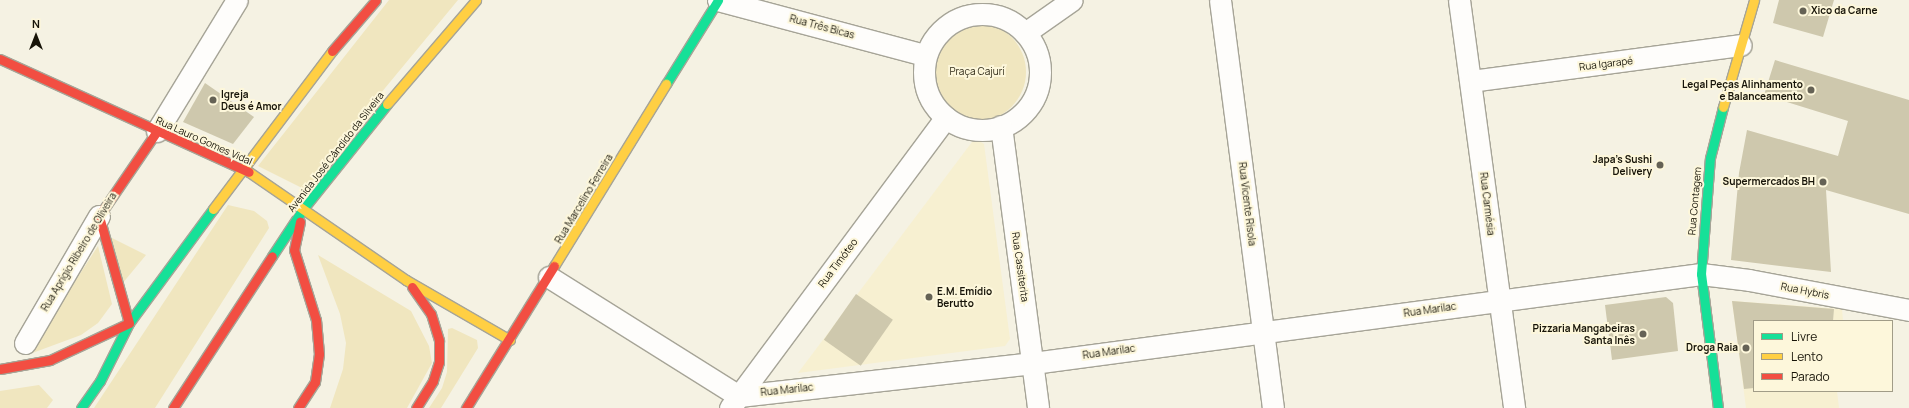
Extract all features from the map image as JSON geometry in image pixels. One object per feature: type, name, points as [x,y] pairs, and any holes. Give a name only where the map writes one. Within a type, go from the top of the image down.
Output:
[{"type":"main road","points":[[81,408],[100,380],[129,323],[245,169],[314,72],[376,0]]},
{"type":"main road","name":"Avenida José Cândido da Silveira","points":[[173,408],[302,210],[380,112],[476,0]]},
{"type":"main road","name":"Rua Marcelino Ferreira","points":[[466,408],[549,277],[718,0]]},
{"type":"main road","name":"Rua Contagem","points":[[1718,408],[1701,274],[1710,158],[1754,0]]},
{"type":"main road","name":"Rua Lauro Gomes Vidal","points":[[0,59],[157,131],[245,169],[302,210],[406,280],[510,340]]},
{"type":"main road","name":"Rua Aprígio Ribeiro de Oliveira","points":[[99,216],[157,131]]},
{"type":"main road","points":[[298,408],[315,382],[319,354],[316,320],[294,250],[302,210]]},
{"type":"main road","points":[[99,216],[129,323]]},
{"type":"main road","points":[[406,280],[431,314],[440,341],[438,362],[433,381],[416,408]]},
{"type":"main road","points":[[0,370],[50,360],[129,323]]},
{"type":"street","name":"Rua Aprígio Ribeiro de Oliveira","points":[[157,131],[237,0]]},
{"type":"street","name":"Rua Três Bicas","points":[[718,0],[926,55]]},
{"type":"street","points":[[1026,33],[1072,0]]},
{"type":"street","name":"Rua Vicente Risola","points":[[1220,0],[1273,408]]},
{"type":"street","name":"Rua Carmésia","points":[[1459,0],[1514,408]]},
{"type":"street","points":[[975,7],[1011,21],[1026,33],[1039,62],[1037,89],[1027,108],[1001,126],[972,129],[946,117],[934,105],[926,89],[923,72],[926,55],[933,40],[944,27],[975,7]]},
{"type":"street","name":"Rua Igarapé","points":[[1471,81],[1741,45]]},
{"type":"street","name":"Rua Timóteo","points":[[734,402],[946,117]]},
{"type":"street","name":"Rua Cassiterita","points":[[1001,126],[1038,408]]},
{"type":"street","name":"Rua Aprígio Ribeiro de Oliveira","points":[[25,344],[99,216]]},
{"type":"street","name":"Rua Marilac","points":[[734,402],[1701,274]]},
{"type":"street","name":"Rua Hybris","points":[[1701,274],[1909,310]]},
{"type":"street","points":[[549,277],[734,402]]},
{"type":"shaded area","name":"E.M. Emídio Berutto","points":[[975,138],[984,144],[1010,339],[1005,346],[798,373]]},
{"type":"shaded area","points":[[1732,301],[1842,309],[1843,320],[1753,320],[1753,392],[1837,392],[1839,408],[1746,408]]},
{"type":"green space","points":[[389,0],[458,0],[371,105],[308,191],[258,166]]},
{"type":"green space","name":"Praça Cajurí","points":[[977,23],[996,27],[1011,38],[1022,53],[1026,72],[1022,91],[1011,106],[996,117],[977,121],[958,117],[943,106],[932,91],[928,72],[932,53],[943,38],[958,27]]},
{"type":"green space","points":[[228,205],[254,211],[267,221],[269,228],[155,408],[94,408]]},
{"type":"green space","points":[[110,237],[146,255],[122,284]]},
{"type":"green space","points":[[98,246],[112,304],[98,323],[81,335],[27,355]]},
{"type":"green space","points":[[318,255],[411,311],[429,346],[432,363],[407,408],[330,408],[343,369],[346,343],[340,314]]},
{"type":"green space","points":[[452,328],[477,340],[478,348],[441,408],[429,408],[442,388],[447,372],[448,329]]},
{"type":"green space","points":[[39,385],[53,400],[47,408],[0,408],[0,391]]},
{"type":"building","name":"Xico da Carne","points":[[1779,0],[1834,0],[1823,37],[1773,23]]},
{"type":"building","name":"Supermercados BH","points":[[1775,60],[1909,100],[1909,214],[1826,190],[1831,272],[1731,260],[1739,173],[1747,130],[1838,156],[1848,121],[1764,95]]},
{"type":"building","name":"Igreja Deus é Amor","points":[[205,83],[254,117],[233,144],[183,122]]},
{"type":"building","points":[[856,294],[893,320],[861,366],[824,340]]},
{"type":"building","name":"Pizzaria Mangabeiras Santa Inês","points":[[1666,297],[1673,303],[1678,351],[1612,360],[1605,305]]},
{"type":"building","name":"Droga Raia","points":[[1732,301],[1834,309],[1833,320],[1753,320],[1753,388],[1744,389]]},
{"type":"traffic: fast","points":[[666,84],[718,0]]},
{"type":"traffic: fast","points":[[272,256],[303,209],[387,104]]},
{"type":"traffic: fast","points":[[1718,408],[1701,274],[1710,158],[1723,107]]},
{"type":"traffic: fast","points":[[81,408],[100,381],[129,323],[213,209]]},
{"type":"traffic: slow","points":[[387,104],[476,0]]},
{"type":"traffic: slow","points":[[1723,107],[1754,0]]},
{"type":"traffic: slow","points":[[213,209],[332,51]]},
{"type":"traffic: slow","points":[[554,266],[666,84]]},
{"type":"traffic: slow","points":[[249,172],[406,280],[510,340]]},
{"type":"traffic: jam","points":[[332,51],[376,0]]},
{"type":"traffic: jam","points":[[0,59],[249,172]]},
{"type":"traffic: jam","points":[[129,323],[99,216],[157,131]]},
{"type":"traffic: jam","points":[[298,408],[315,382],[319,354],[316,320],[294,250],[300,222]]},
{"type":"traffic: jam","points":[[173,408],[272,256]]},
{"type":"traffic: jam","points":[[466,408],[554,266]]},
{"type":"traffic: jam","points":[[412,287],[431,314],[439,341],[439,362],[433,381],[416,408]]},
{"type":"traffic: jam","points":[[0,369],[50,360],[129,323]]},
{"type":"place","name":"Xico da Carne","points":[[1803,11]]},
{"type":"place","name":"Legal Peças Alinhamento e Balanceamento","points":[[1811,90]]},
{"type":"place","name":"Igreja Deus é Amor","points":[[213,100]]},
{"type":"place","name":"Japa's Sushi Delivery","points":[[1660,165]]},
{"type":"place","name":"Supermercados BH","points":[[1823,182]]},
{"type":"place","name":"E.M. Emídio Berutto","points":[[929,297]]},
{"type":"place","name":"Pizzaria Mangabeiras Santa Inês","points":[[1643,334]]},
{"type":"place","name":"Droga Raia","points":[[1746,348]]}]
